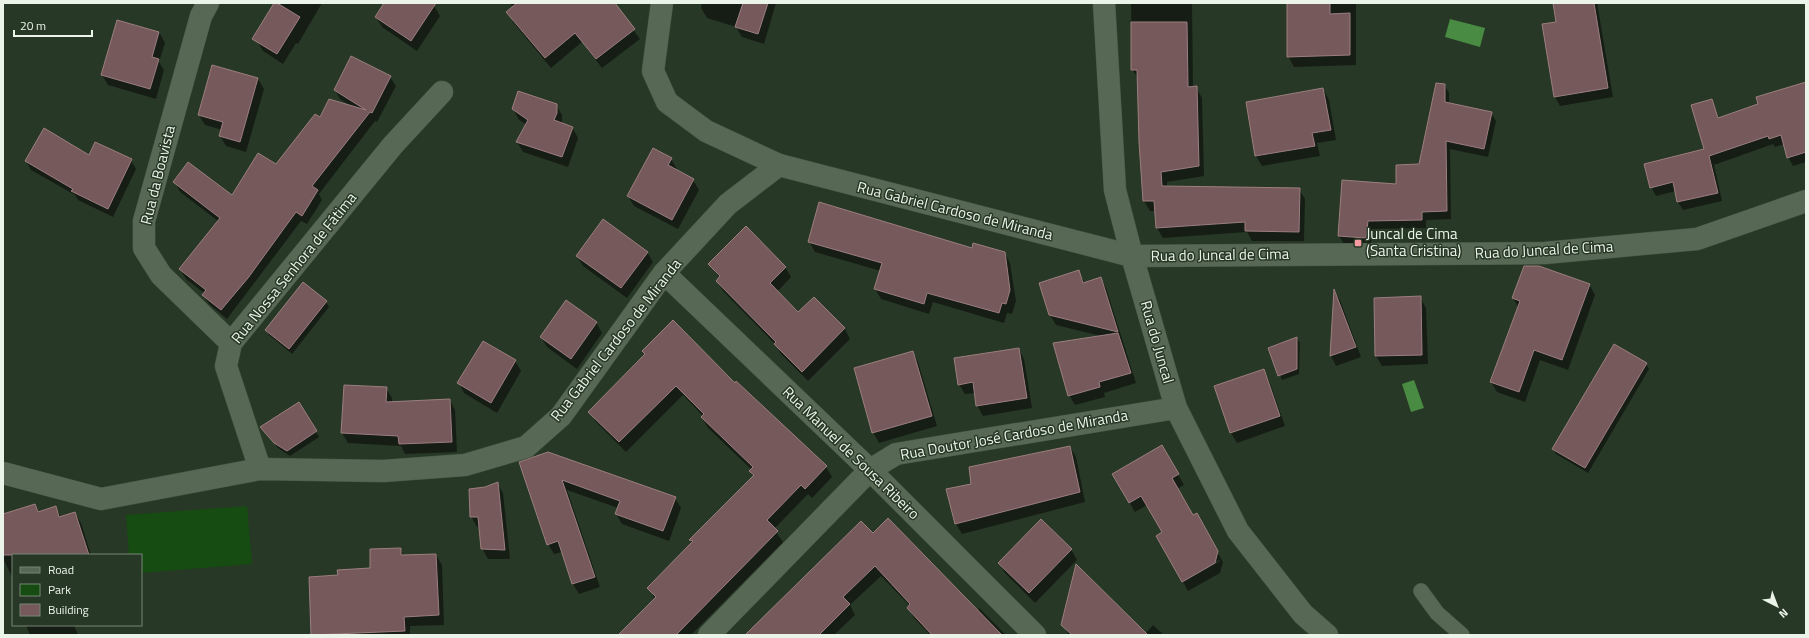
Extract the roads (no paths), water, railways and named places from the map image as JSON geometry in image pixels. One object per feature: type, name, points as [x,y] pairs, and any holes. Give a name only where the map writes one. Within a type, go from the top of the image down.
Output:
[{"type":"street","name":"Rua da Boavista","points":[[208,3],[201,16],[144,221],[144,248],[161,275],[231,343]]},
{"type":"street","name":"Rua Gabriel Cardoso de Miranda","points":[[662,3],[653,71],[667,102],[706,131],[779,166],[1132,256]]},
{"type":"street","name":"Rua do Juncal","points":[[1104,3],[1115,190],[1132,256],[1176,408],[1238,531],[1303,614],[1327,635]]},
{"type":"street","name":"Rua Nossa Senhora de Fátima","points":[[260,470],[226,366],[231,343],[393,145],[442,92]]},
{"type":"street","name":"Rua Gabriel Cardoso de Miranda","points":[[3,474],[101,499],[260,470],[383,471],[465,465],[526,447],[561,416],[664,273],[728,204],[779,166]]},
{"type":"street","name":"Rua do Juncal de Cima","points":[[1132,256],[1545,253],[1696,239],[1806,201]]},
{"type":"street","name":"Rua Manuel de Sousa Ribeiro","points":[[664,273],[870,470],[1035,635]]},
{"type":"street","name":"Rua Doutor José Cardoso de Miranda","points":[[709,635],[870,470],[896,454],[1176,408]]},
{"type":"lane","points":[[1421,591],[1437,613],[1462,635]]},
{"type":"place","name":"Juncal de Cima (Santa Cristina)","points":[[1358,243]]}]
